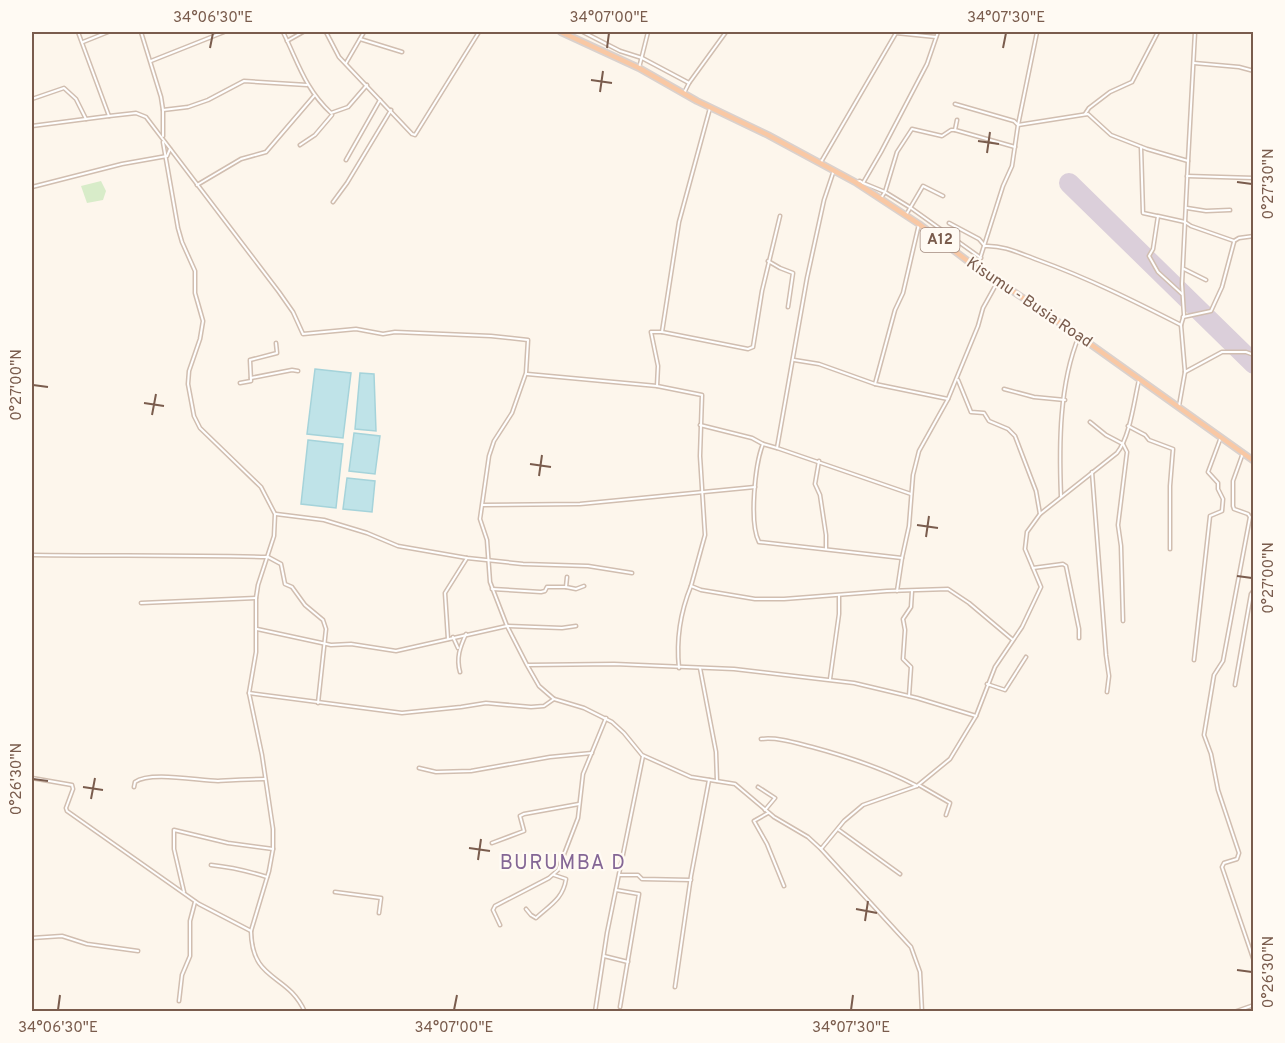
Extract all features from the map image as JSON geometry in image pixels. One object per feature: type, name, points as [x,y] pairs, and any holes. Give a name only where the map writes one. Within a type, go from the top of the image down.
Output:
[{"type":"highway","name":"Kisumu - Busia Road","points":[[561,32],[639,68],[710,108],[820,162],[881,198],[977,268],[1079,336],[1254,461]]},
{"type":"street","points":[[78,32],[109,116]]},
{"type":"street","points":[[83,42],[108,32]]},
{"type":"street","points":[[141,32],[162,97],[163,139],[178,228],[195,270],[195,293],[203,321],[189,371],[188,384],[194,416],[200,428],[261,487],[275,514],[274,536],[256,598],[256,652],[249,693],[262,755],[273,829],[273,849],[251,931],[257,963],[264,971],[292,990],[305,1011]]},
{"type":"street","points":[[151,61],[224,32]]},
{"type":"street","points":[[283,32],[307,85],[314,96],[333,113]]},
{"type":"street","points":[[287,41],[303,32]]},
{"type":"street","points":[[326,32],[339,57],[415,135],[479,32]]},
{"type":"street","points":[[345,63],[364,32]]},
{"type":"street","points":[[583,32],[620,51],[642,58],[689,83]]},
{"type":"street","points":[[639,68],[648,32]]},
{"type":"street","points":[[684,93],[726,32]]},
{"type":"street","points":[[863,183],[923,71],[938,32]]},
{"type":"street","points":[[977,268],[1011,166],[1037,32]]},
{"type":"street","points":[[1085,114],[1089,108],[1110,92],[1132,82],[1158,32]]},
{"type":"street","points":[[1179,408],[1185,372],[1181,325],[1195,32]]},
{"type":"street","points":[[820,162],[896,33],[936,37]]},
{"type":"street","points":[[360,39],[402,52]]},
{"type":"street","points":[[1194,63],[1239,67],[1254,71]]},
{"type":"street","points":[[163,110],[188,107],[208,100],[244,81],[307,85]]},
{"type":"street","points":[[300,146],[315,135],[333,113],[348,107],[367,85]]},
{"type":"street","points":[[32,99],[64,88],[76,99],[86,119]]},
{"type":"street","points":[[197,185],[241,159],[266,152],[314,96]]},
{"type":"street","points":[[346,160],[380,100]]},
{"type":"street","points":[[955,104],[1018,125],[1085,114],[1091,115],[1107,133],[1141,147],[1188,161]]},
{"type":"street","points":[[662,332],[679,222],[710,108]]},
{"type":"street","points":[[333,202],[391,110]]},
{"type":"street","points":[[32,126],[127,113],[146,117],[279,292],[293,312],[303,334],[356,329],[383,334],[395,332],[528,340],[526,374],[512,413],[494,441],[489,456],[480,524],[487,540],[492,589],[507,626],[539,686],[554,699],[584,708],[606,718],[624,733],[643,756],[691,777],[735,784],[768,813],[808,837],[911,947],[920,972],[922,1011]]},
{"type":"street","points":[[955,130],[957,120]]},
{"type":"street","points":[[881,198],[885,192],[897,152],[912,129],[942,136],[955,130],[1015,147]]},
{"type":"street","points":[[1141,147],[1143,213],[1185,222],[1234,241]]},
{"type":"street","points":[[167,156],[170,149]]},
{"type":"street","points":[[32,187],[122,164],[167,156]]},
{"type":"street","points":[[777,447],[807,278],[834,170]]},
{"type":"street","points":[[1187,176],[1254,178]]},
{"type":"street","points":[[855,182],[860,181],[885,192],[981,258]]},
{"type":"street","points":[[906,215],[922,186],[943,196]]},
{"type":"street","points":[[1187,208],[1206,211],[1230,210]]},
{"type":"street","points":[[657,386],[658,366],[650,333],[662,332],[751,348],[768,261],[780,216]]},
{"type":"street","points":[[1158,216],[1153,249],[1149,256],[1158,273],[1182,294]]},
{"type":"street","points":[[949,223],[979,238],[985,246],[1004,248],[1082,276],[1181,325]]},
{"type":"street","points":[[875,384],[903,293],[919,224]]},
{"type":"street","points":[[1183,317],[1211,311],[1222,287],[1234,241],[1254,236]]},
{"type":"street","points":[[768,261],[794,273],[788,307]]},
{"type":"street","points":[[1184,269],[1206,280]]},
{"type":"street","points":[[897,591],[909,526],[915,462],[948,399],[983,308],[998,280]]},
{"type":"street","points":[[1060,498],[1060,441],[1072,354],[1079,336]]},
{"type":"street","points":[[252,378],[250,360],[277,353],[276,343]]},
{"type":"street","points":[[1185,372],[1222,352],[1246,352],[1254,355]]},
{"type":"street","points":[[793,360],[819,364],[875,384],[948,399]]},
{"type":"street","points":[[240,383],[250,381],[252,378],[292,370],[298,371]]},
{"type":"street","points":[[526,374],[657,386],[702,395],[701,491],[705,535],[683,608],[678,634],[679,668]]},
{"type":"street","points":[[957,378],[971,412],[984,413],[989,421],[1008,429],[1015,436],[1036,491],[1040,514]]},
{"type":"street","points":[[821,849],[848,816],[863,805],[918,786],[950,759],[976,716],[987,684],[1000,657],[1022,627],[1041,587],[1026,555],[1027,532],[1040,514],[1117,453],[1123,444],[1139,380]]},
{"type":"street","points":[[1004,389],[1034,398],[1065,400]]},
{"type":"street","points":[[1089,422],[1123,444],[1127,452],[1118,525],[1123,621]]},
{"type":"street","points":[[700,425],[752,438],[763,444],[819,461],[911,494]]},
{"type":"street","points":[[1128,426],[1145,435],[1149,440],[1173,449],[1170,486],[1170,549]]},
{"type":"street","points":[[1194,660],[1210,516],[1222,511],[1223,499],[1217,480],[1208,472],[1221,437]]},
{"type":"street","points":[[763,444],[755,487],[756,533],[759,542],[902,558]]},
{"type":"street","points":[[1242,453],[1233,481],[1233,506],[1250,517],[1223,661],[1214,676],[1204,729],[1218,789],[1239,853],[1237,859],[1224,863],[1222,867],[1254,961]]},
{"type":"street","points":[[819,461],[815,484],[820,495],[826,549]]},
{"type":"street","points":[[1092,472],[1109,676],[1107,692]]},
{"type":"street","points":[[483,505],[580,504],[755,487]]},
{"type":"street","points":[[275,514],[324,520],[367,533],[398,546],[467,558],[588,566],[632,573]]},
{"type":"street","points":[[32,555],[268,557],[281,564],[285,584],[292,587],[305,605],[323,620],[326,629],[318,703]]},
{"type":"street","points":[[448,639],[445,593],[467,558]]},
{"type":"street","points":[[1033,568],[1063,564],[1066,566],[1079,638]]},
{"type":"street","points":[[566,587],[567,578]]},
{"type":"street","points":[[492,589],[545,591],[547,587],[576,589],[584,586]]},
{"type":"street","points":[[691,586],[701,590],[755,599],[950,589],[1012,640]]},
{"type":"street","points":[[1235,685],[1251,594],[1254,590]]},
{"type":"street","points":[[909,696],[911,667],[903,659],[902,622],[904,615],[911,607],[912,591]]},
{"type":"street","points":[[830,681],[839,614],[839,596]]},
{"type":"street","points":[[141,603],[256,598]]},
{"type":"street","points":[[256,629],[323,644],[356,645],[393,651],[507,626],[562,628],[576,626]]},
{"type":"street","points":[[459,654],[466,634]]},
{"type":"street","points":[[453,637],[459,654],[460,672]]},
{"type":"street","points":[[987,684],[1005,690],[1026,657]]},
{"type":"street","points":[[527,665],[614,664],[734,669],[854,683],[909,696],[976,716]]},
{"type":"street","points":[[700,668],[716,752],[717,781]]},
{"type":"street","points":[[249,693],[412,713],[486,703],[544,706],[554,699]]},
{"type":"street","points":[[501,925],[493,910],[495,906],[554,875],[578,818],[583,774],[606,718]]},
{"type":"street","points":[[761,739],[780,740],[883,769],[950,803],[946,814]]},
{"type":"street","points":[[419,768],[436,772],[471,771],[550,757],[592,753]]},
{"type":"street","points":[[595,1011],[638,772],[643,756]]},
{"type":"street","points":[[32,778],[72,785],[67,811],[195,902],[251,931]]},
{"type":"street","points":[[134,787],[135,782],[142,778],[265,779]]},
{"type":"street","points":[[675,987],[690,880],[709,780]]},
{"type":"street","points":[[758,787],[775,798],[765,810]]},
{"type":"street","points":[[492,843],[524,831],[520,816],[524,814],[579,804]]},
{"type":"street","points":[[768,813],[754,821],[767,844],[784,886]]},
{"type":"street","points":[[838,829],[900,873]]},
{"type":"street","points":[[184,893],[174,849],[174,830],[228,843],[273,849]]},
{"type":"street","points":[[211,865],[228,869],[244,869],[267,877]]},
{"type":"street","points":[[526,909],[536,918],[558,900],[564,892],[567,879],[554,875]]},
{"type":"street","points":[[620,875],[638,875],[642,879],[690,880]]},
{"type":"street","points":[[616,890],[639,894],[620,1007]]},
{"type":"street","points":[[335,892],[381,898],[379,913]]},
{"type":"street","points":[[178,1001],[182,975],[190,956],[190,921],[195,902]]},
{"type":"street","points":[[32,938],[61,936],[87,944],[138,951]]},
{"type":"street","points":[[604,956],[628,962]]},
{"type":"street","points":[[1234,1011],[1254,1005]]},
{"type":"green space","points":[[101,181],[106,191],[103,200],[87,203],[81,186]]},
{"type":"water","points":[[315,369],[351,373],[343,438],[307,434]]},
{"type":"water","points":[[360,373],[374,374],[376,431],[355,429]]},
{"type":"water","points":[[354,433],[380,436],[375,474],[349,471]]},
{"type":"water","points":[[308,440],[343,444],[336,508],[301,504]]},
{"type":"water","points":[[347,478],[375,481],[372,512],[343,509]]},
{"type":"runway","points":[[1069,183],[1254,364]]},
{"type":"district","name":"BURUMBA D","points":[[563,864]]}]
